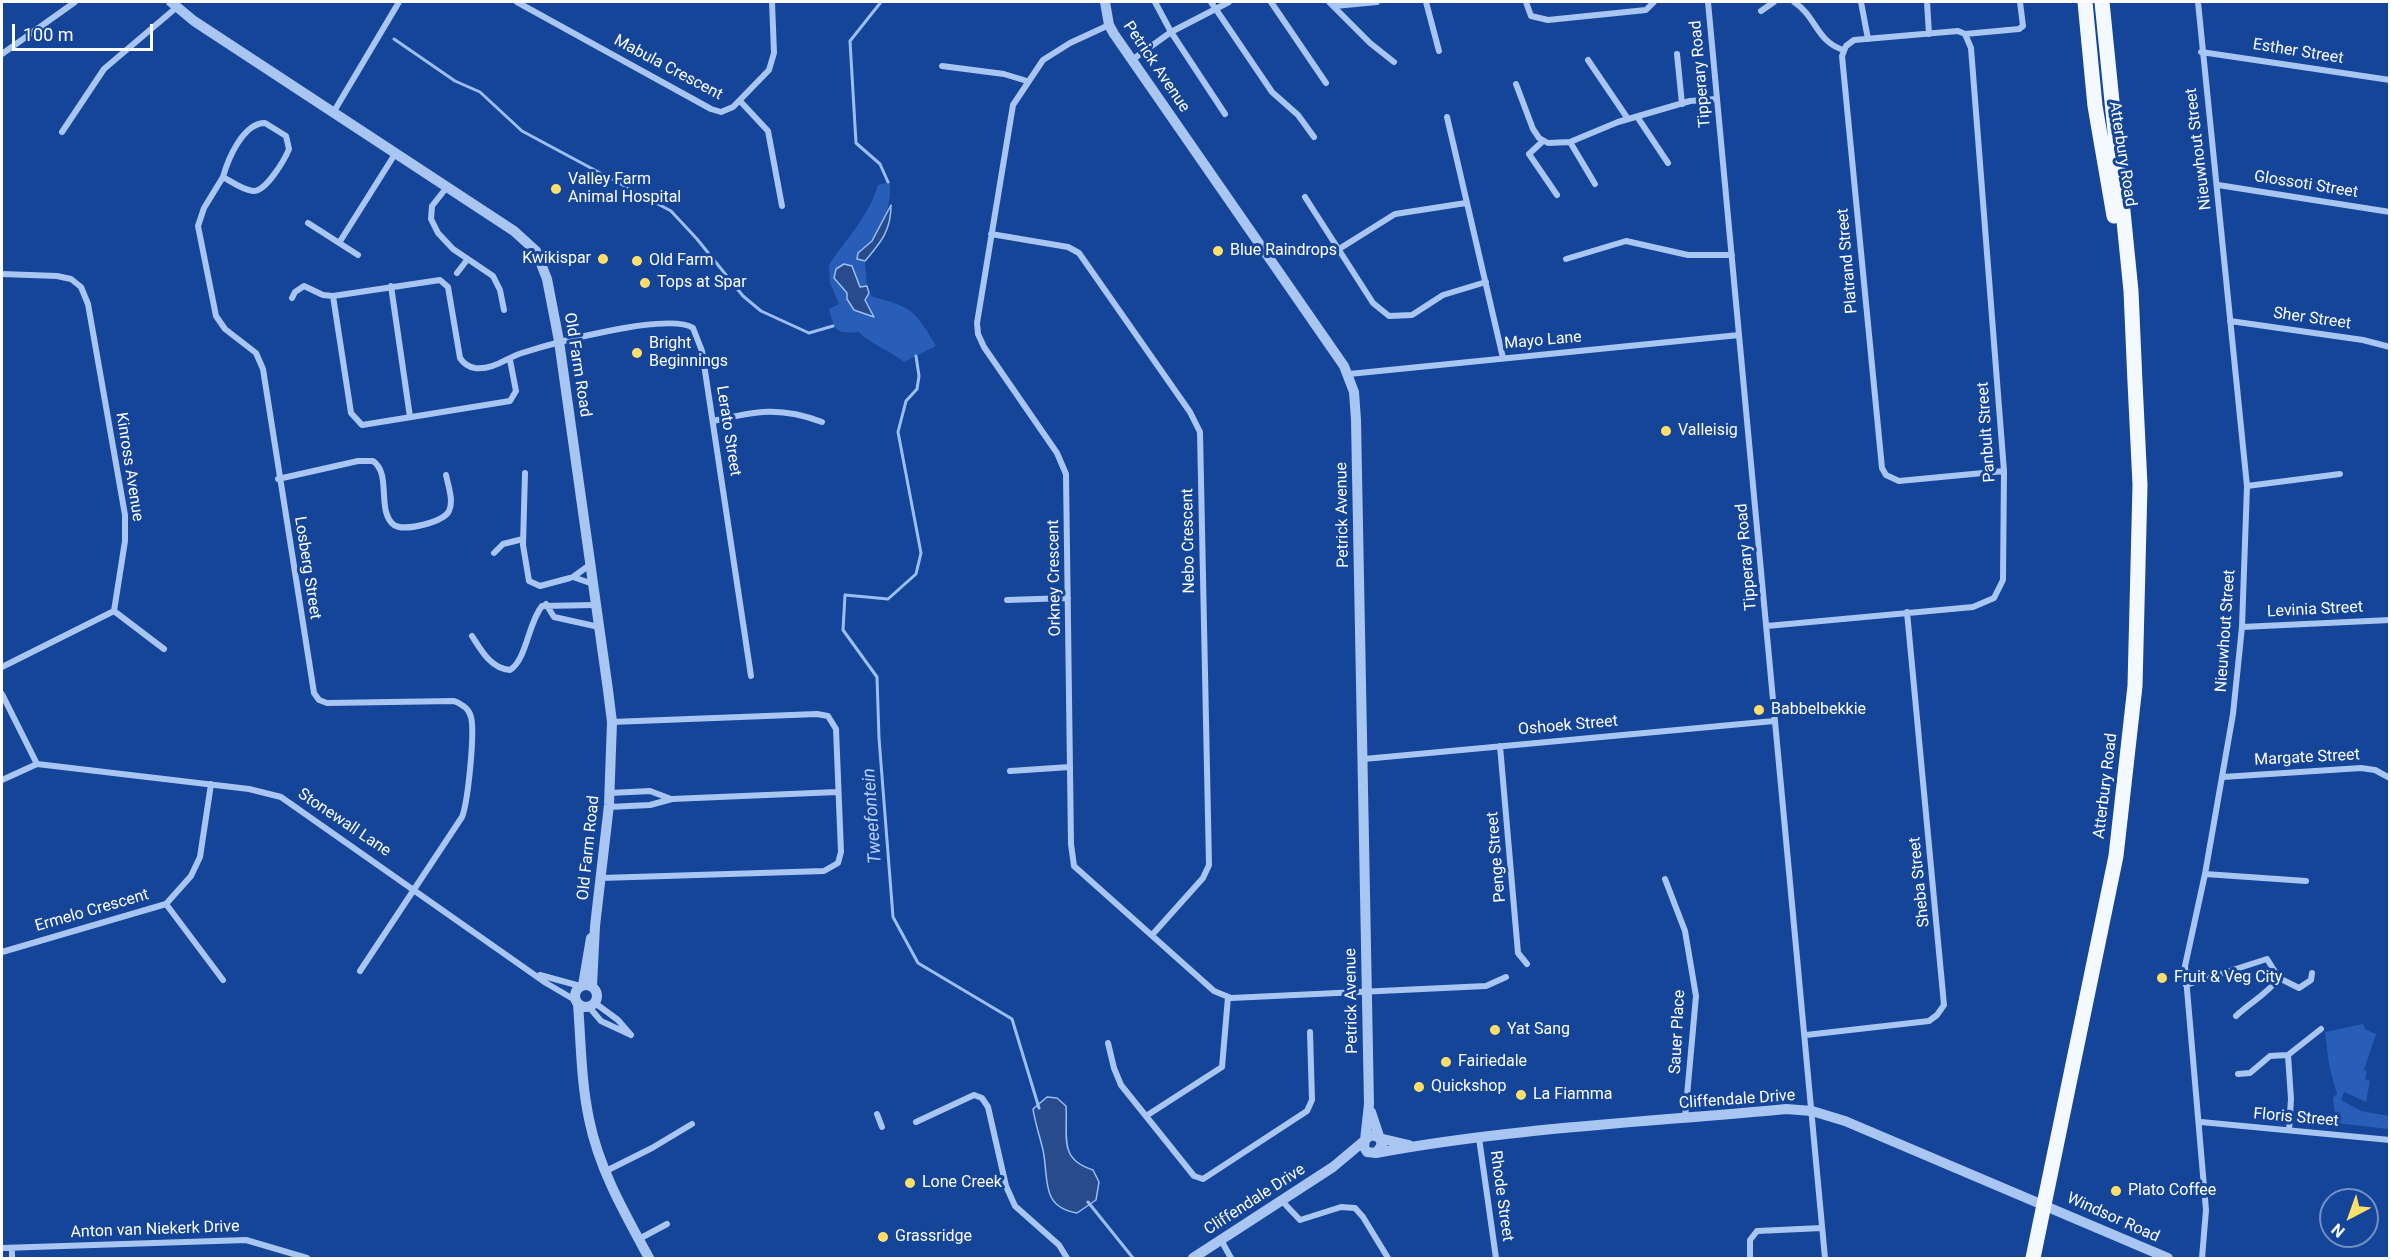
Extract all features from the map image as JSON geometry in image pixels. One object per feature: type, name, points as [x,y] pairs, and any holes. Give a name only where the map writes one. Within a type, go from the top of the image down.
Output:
[{"type":"main road","name":"Atterbury Road","points":[[2085,2],[2095,106],[2124,290],[2130,310]]},
{"type":"main road","name":"Atterbury Road","points":[[2033,1258],[2046,1205],[2116,856],[2135,686],[2140,485],[2130,310],[2131,291],[2102,2]]},
{"type":"street","points":[[2,54],[75,2]]},
{"type":"street","points":[[333,113],[399,2]]},
{"type":"street","name":"Mabula Crescent","points":[[517,2],[711,109],[726,111],[740,101],[765,76],[772,65],[772,2]]},
{"type":"street","name":"Petrick Avenue","points":[[1105,2],[1109,25],[1349,374],[1354,392],[1364,759],[1369,1104],[1364,1140]]},
{"type":"street","points":[[1155,2],[1171,32],[1225,114]]},
{"type":"street","points":[[1211,2],[1272,92],[1298,115],[1314,137]]},
{"type":"street","points":[[1132,60],[1171,32],[1229,2]]},
{"type":"street","points":[[1271,2],[1326,83]]},
{"type":"street","points":[[1329,2],[1370,43],[1394,62]]},
{"type":"street","points":[[1335,6],[1377,2]]},
{"type":"street","points":[[1426,2],[1439,51]]},
{"type":"street","points":[[1526,2],[1528,13],[1542,20],[1647,10],[1654,2]]},
{"type":"street","name":"Tipperary Road","points":[[1708,2],[1825,1258]]},
{"type":"street","points":[[1761,11],[1774,2]]},
{"type":"street","points":[[1794,2],[1806,12],[1824,40],[1843,50],[1854,40],[1958,31],[1965,34],[2021,28],[2020,2]]},
{"type":"street","points":[[1861,2],[1868,39]]},
{"type":"street","points":[[1927,2],[1929,34]]},
{"type":"street","name":"Nieuwhout Street","points":[[2198,2],[2201,52],[2218,185],[2247,486],[2242,627],[2223,777],[2205,874],[2186,954],[2186,985],[2201,1122],[2206,1210],[2202,1258]]},
{"type":"street","points":[[62,132],[104,69],[174,4]]},
{"type":"street","name":"Old Farm Road","points":[[174,4],[194,21],[514,231],[536,251],[547,279],[559,341],[612,722],[609,807],[595,926],[585,986]]},
{"type":"street","name":"Orkney Crescent","points":[[1109,25],[1056,51],[1043,60],[1027,81],[1011,110],[977,331],[984,347],[1064,467],[1071,844],[1074,866],[1215,991],[1228,997]]},
{"type":"street","name":"Panbult Street","points":[[1767,626],[1972,607],[1988,602],[1999,591],[2003,580],[2004,471],[1971,48],[1965,34]]},
{"type":"street","name":"Platrand Street","points":[[1843,50],[1882,468],[1886,475],[1899,481],[2004,471]]},
{"type":"street","name":"Esther Street","points":[[2201,52],[2390,80]]},
{"type":"street","points":[[1677,54],[1682,104]]},
{"type":"street","points":[[1588,60],[1628,119]]},
{"type":"street","points":[[942,66],[1004,74],[1027,81]]},
{"type":"street","points":[[1516,84],[1533,129],[1543,141]]},
{"type":"street","points":[[1557,195],[1529,154],[1543,141],[1570,142],[1628,119],[1682,104],[1717,99]]},
{"type":"street","points":[[740,101],[768,131],[782,206]]},
{"type":"street","points":[[1447,117],[1503,358]]},
{"type":"street","points":[[1638,118],[1668,163]]},
{"type":"street","points":[[261,123],[271,125],[286,136],[288,152],[260,189],[247,189],[223,177],[236,147],[253,125],[261,123]]},
{"type":"street","points":[[1570,142],[1595,184]]},
{"type":"street","points":[[339,243],[395,154]]},
{"type":"street","name":"Losberg Street","points":[[223,177],[198,222],[216,316],[225,329],[256,353],[262,365],[278,479],[316,696],[327,703],[447,701],[462,704],[469,711],[472,723],[465,808],[458,824],[415,888]]},
{"type":"street","name":"Glossoti Street","points":[[2218,185],[2390,212]]},
{"type":"street","points":[[447,187],[432,206],[430,219],[441,237],[467,260],[489,272],[496,280],[504,310]]},
{"type":"street","points":[[1305,197],[1373,303],[1381,311],[1395,318],[1412,315],[1443,295],[1486,282]]},
{"type":"street","points":[[1339,249],[1395,214],[1466,202]]},
{"type":"street","points":[[308,224],[358,255]]},
{"type":"street","name":"Nebo Crescent","points":[[991,234],[1068,247],[1079,253],[1190,412],[1200,432],[1209,865],[1203,878],[1152,935]]},
{"type":"street","points":[[1566,259],[1626,241],[1688,255],[1732,255]]},
{"type":"street","points":[[457,273],[467,260]]},
{"type":"street","name":"Kinross Avenue","points":[[2,274],[57,276],[71,279],[81,287],[87,304],[125,515],[125,541],[114,611]]},
{"type":"street","points":[[292,298],[295,292],[304,286],[323,295],[333,296],[435,280],[446,283],[459,355],[466,365],[482,368],[559,341]]},
{"type":"street","points":[[391,286],[410,417]]},
{"type":"street","points":[[333,296],[352,417],[358,423],[367,425],[510,401],[516,391],[510,360]]},
{"type":"street","name":"Sher Street","points":[[2230,321],[2363,340],[2390,347]]},
{"type":"street","name":"Lerato Street","points":[[559,341],[669,323],[687,324],[693,328],[700,340],[751,676]]},
{"type":"street","name":"Mayo Lane","points":[[1349,374],[1739,335]]},
{"type":"street","points":[[713,421],[777,410],[792,411],[822,422]]},
{"type":"street","points":[[278,479],[358,461],[373,461],[380,470],[390,521],[403,527],[436,521],[448,513],[451,507],[446,475]]},
{"type":"street","points":[[525,473],[523,539],[527,574],[532,584],[540,586],[570,578]]},
{"type":"street","points":[[2247,486],[2340,474]]},
{"type":"street","points":[[494,553],[503,544],[523,539]]},
{"type":"street","points":[[591,564],[573,577],[592,584]]},
{"type":"street","points":[[1007,600],[1068,598]]},
{"type":"street","points":[[546,604],[554,617],[598,627]]},
{"type":"street","points":[[472,636],[488,659],[496,666],[510,670],[519,660],[533,619],[542,606],[546,604],[595,605]]},
{"type":"street","points":[[2,667],[114,611],[164,649]]},
{"type":"street","name":"Sheba Street","points":[[1806,1035],[1922,1022],[1937,1016],[1944,1005],[1907,612]]},
{"type":"street","name":"Levinia Street","points":[[2242,627],[2390,620]]},
{"type":"street","points":[[2,694],[37,764],[2,780]]},
{"type":"street","points":[[601,878],[832,869],[838,863],[841,852],[836,729],[828,716],[817,714],[612,722]]},
{"type":"street","name":"Oshoek Street","points":[[1364,759],[1774,721]]},
{"type":"street","name":"Penge Street","points":[[1500,746],[1518,952],[1527,964]]},
{"type":"street","name":"Stonewall Lane","points":[[37,764],[264,791],[282,797],[536,974],[584,1004]]},
{"type":"street","points":[[1010,771],[1070,767]]},
{"type":"street","name":"Margate Street","points":[[2223,777],[2361,768],[2374,770],[2390,778]]},
{"type":"street","name":"Ermelo Crescent","points":[[2,952],[166,904],[182,888],[196,867],[211,784]]},
{"type":"street","points":[[610,793],[650,791],[672,799]]},
{"type":"street","points":[[609,807],[650,806],[672,799],[837,792]]},
{"type":"street","points":[[2205,874],[2306,881]]},
{"type":"street","name":"Sauer Place","points":[[1665,879],[1685,931],[1695,988],[1696,1012],[1685,1119]]},
{"type":"street","points":[[360,970],[415,888]]},
{"type":"street","points":[[166,904],[223,980]]},
{"type":"street","points":[[2186,985],[2267,959],[2279,978],[2299,988],[2311,980],[2312,973]]},
{"type":"street","name":"Stonewall Lane","points":[[536,974],[585,986]]},
{"type":"street","points":[[1146,1116],[1221,1070],[1225,1059],[1228,997],[1486,986],[1506,977]]},
{"type":"street","points":[[2236,1016],[2249,1003],[2258,1001],[2279,978]]},
{"type":"street","points":[[584,1004],[597,996],[585,986],[575,992],[584,1004],[601,1021],[631,1035],[618,1020],[584,1004]]},
{"type":"street","points":[[584,1004],[582,1065],[589,1118],[606,1172],[649,1258]]},
{"type":"street","points":[[2238,1074],[2250,1073],[2270,1056],[2288,1055],[2321,1029]]},
{"type":"street","points":[[1108,1043],[1117,1077],[1194,1176],[1207,1178],[1307,1111],[1312,1100],[1310,1032]]},
{"type":"street","points":[[2288,1055],[2291,1099],[2289,1130]]},
{"type":"street","points":[[916,1122],[971,1096],[979,1096],[988,1107],[1006,1186],[1015,1206],[1022,1216],[1059,1245],[1067,1258]]},
{"type":"street","name":"Petrick Avenue","points":[[1369,1104],[1378,1137]]},
{"type":"street","name":"Cliffendale Drive","points":[[1333,1167],[1373,1153],[1413,1145],[1786,1109],[1812,1111],[1875,1133],[2046,1205]]},
{"type":"street","points":[[877,1114],[882,1127]]},
{"type":"street","name":"Floris Street","points":[[2201,1122],[2390,1140]]},
{"type":"street","points":[[606,1172],[692,1124]]},
{"type":"street","points":[[1371,1135],[1378,1137],[1382,1147],[1373,1153],[1364,1148],[1364,1140],[1371,1135]]},
{"type":"street","name":"Cliffendale Drive","points":[[1378,1137],[1413,1145]]},
{"type":"street","name":"Rhode Street","points":[[1479,1138],[1496,1258]]},
{"type":"street","name":"Cliffendale Drive","points":[[1193,1258],[1333,1167],[1364,1140]]},
{"type":"street","points":[[1281,1200],[1300,1220],[1341,1207],[1354,1208],[1363,1217],[1388,1258]]},
{"type":"street","name":"Windsor Road","points":[[2046,1205],[2168,1258]]},
{"type":"street","points":[[639,1239],[667,1224]]},
{"type":"street","points":[[1750,1258],[1751,1235],[1757,1231],[1822,1228]]},
{"type":"street","name":"Anton van Niekerk Drive","points":[[2,1248],[246,1240],[307,1258]]},
{"type":"street","points":[[1221,1240],[1231,1258]]},
{"type":"street","points":[[12,1248],[12,1258]]},
{"type":"shaded area","points":[[890,182],[890,197],[884,220],[877,234],[857,259],[865,262],[867,286],[860,287],[851,267],[844,264],[834,278],[847,293],[847,299],[854,310],[874,317],[865,300],[869,293],[873,297],[897,304],[912,312],[923,325],[936,346],[904,362],[859,332],[837,330],[829,309],[839,304],[830,283],[829,265],[863,217],[878,185]]},
{"type":"shaded area","points":[[891,205],[887,229],[880,242],[865,261],[857,259],[858,253],[872,241]]},
{"type":"shaded area","points":[[844,264],[852,266],[860,287],[867,286],[869,293],[865,300],[874,317],[854,310],[847,299],[847,293],[834,278],[836,269]]},
{"type":"shaded area","points":[[2363,1024],[2365,1029],[2376,1034],[2364,1070],[2367,1071],[2365,1079],[2370,1081],[2366,1102],[2344,1092],[2341,1100],[2361,1111],[2389,1116],[2389,1129],[2336,1123],[2333,1098],[2337,1094],[2329,1065],[2325,1032]]},
{"type":"shaded area","points":[[1047,1097],[1057,1098],[1066,1106],[1066,1137],[1070,1153],[1074,1160],[1093,1170],[1099,1182],[1096,1200],[1077,1213],[1057,1205],[1048,1190],[1043,1150],[1033,1109]]},
{"type":"waterway","name":"Tweefontein","points":[[881,2],[850,41],[856,143],[880,164],[888,182]]},
{"type":"waterway","points":[[394,39],[455,81],[480,92],[522,131],[671,211],[743,296],[761,311],[809,333],[833,326]]},
{"type":"waterway","name":"Tweefontein","points":[[916,356],[919,376],[917,389],[906,401],[898,432],[921,553],[916,574],[888,599],[845,595],[843,630],[877,677],[879,738],[893,917],[918,963],[1012,1019],[1039,1108]]},
{"type":"waterway","name":"Tweefontein","points":[[1088,1202],[1133,1258]]},
{"type":"place","name":"Valley Farm Animal Hospital","points":[[556,189]]},
{"type":"place","name":"Blue Raindrops","points":[[1218,251]]},
{"type":"place","name":"Kwikispar","points":[[603,259]]},
{"type":"place","name":"Old Farm","points":[[637,261]]},
{"type":"place","name":"Tops at Spar","points":[[645,283]]},
{"type":"place","name":"Bright Beginnings","points":[[637,353]]},
{"type":"place","name":"Valleisig","points":[[1666,431]]},
{"type":"place","name":"Babbelbekkie","points":[[1759,710]]},
{"type":"place","name":"Fruit & Veg City","points":[[2162,978]]},
{"type":"place","name":"Yat Sang","points":[[1495,1030]]},
{"type":"place","name":"Fairiedale","points":[[1446,1062]]},
{"type":"place","name":"Quickshop","points":[[1419,1087]]},
{"type":"place","name":"La Fiamma","points":[[1521,1095]]},
{"type":"place","name":"Lone Creek","points":[[910,1183]]},
{"type":"place","name":"Plato Coffee","points":[[2116,1191]]},
{"type":"place","name":"Grassridge","points":[[883,1237]]}]
